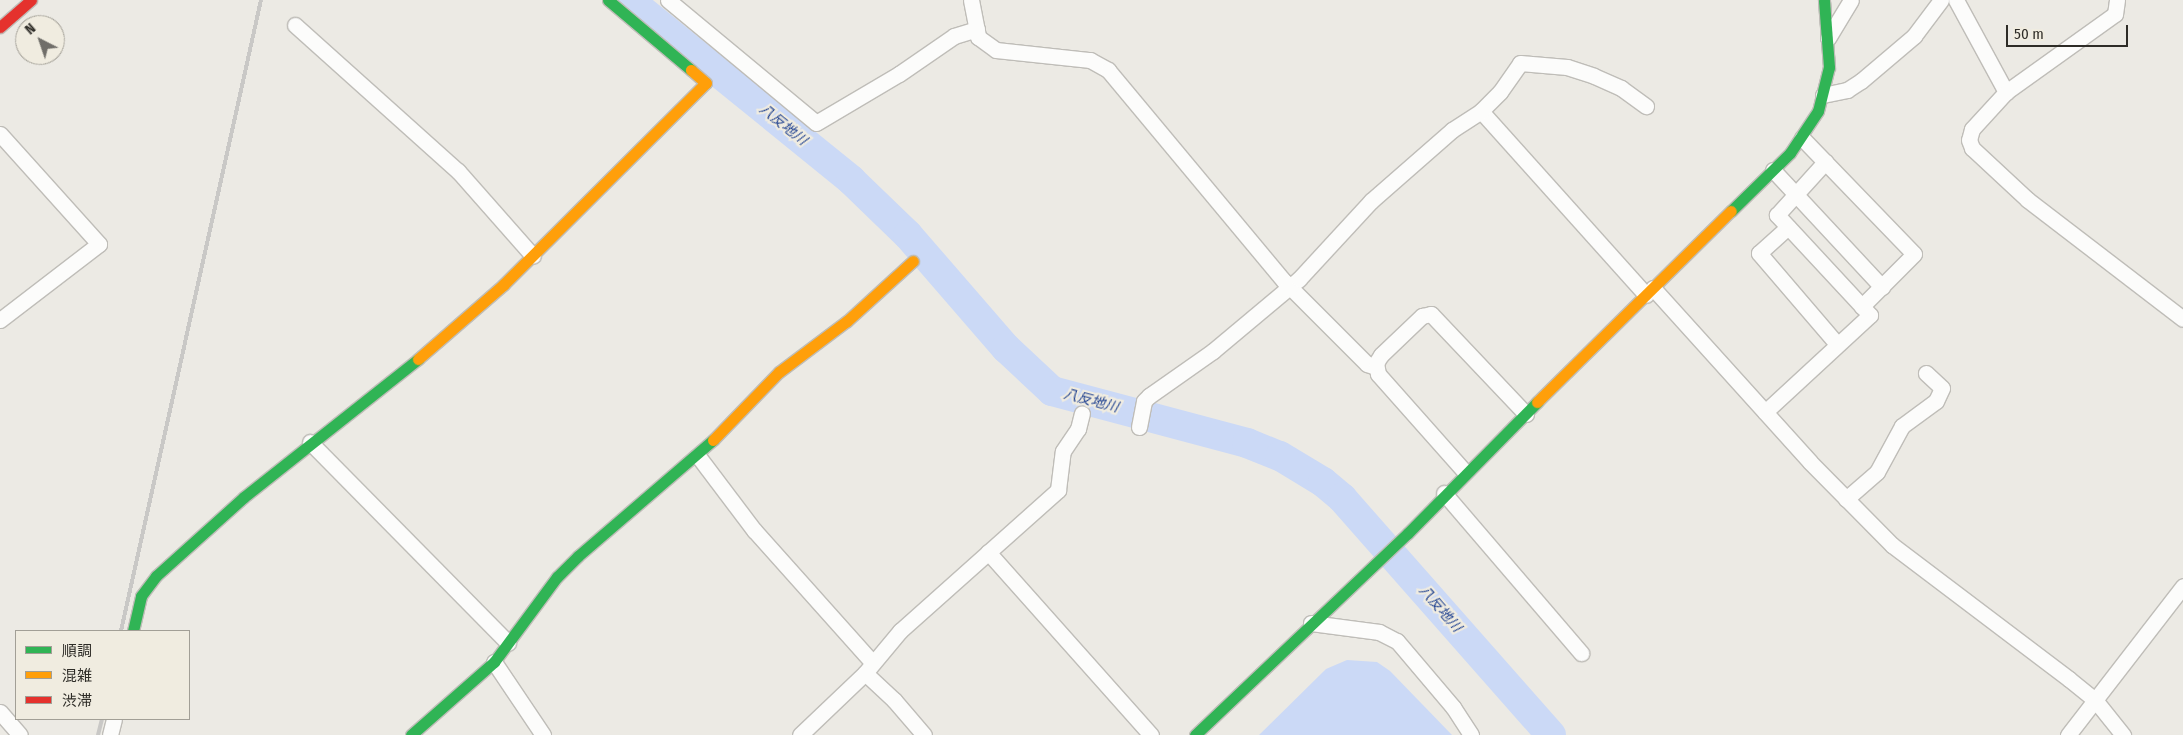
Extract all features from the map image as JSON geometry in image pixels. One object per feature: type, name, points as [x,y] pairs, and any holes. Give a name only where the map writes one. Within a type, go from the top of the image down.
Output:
[{"type":"street","points":[[134,630],[141,596],[156,576],[310,442],[424,354],[533,256],[706,83],[608,0]]},
{"type":"street","points":[[668,0],[816,123],[899,74],[954,36],[977,29]]},
{"type":"street","points":[[970,0],[978,37],[996,50],[1090,60],[1108,70],[1289,286],[1367,364],[1376,367],[1465,472]]},
{"type":"street","points":[[1195,735],[1311,623],[1401,540],[1444,493],[1773,170],[1802,138],[1818,111],[1829,67],[1824,0]]},
{"type":"street","points":[[1828,38],[1851,0]]},
{"type":"street","points":[[1823,95],[1847,90],[1861,81],[1914,36],[1942,0]]},
{"type":"street","points":[[1956,0],[2006,92]]},
{"type":"street","points":[[2117,0],[2115,14],[2006,92],[1972,129],[1969,140],[1972,148],[2028,200],[2183,319]]},
{"type":"street","points":[[0,27],[26,2]]},
{"type":"street","points":[[295,25],[458,170],[533,256]]},
{"type":"street","points":[[1139,425],[1143,405],[1149,396],[1169,379],[1213,351],[1289,286],[1371,201],[1452,130],[1481,111],[1500,92],[1520,63],[1567,67],[1594,76],[1621,88],[1646,106]]},
{"type":"street","points":[[1481,111],[1649,291],[1892,545],[2095,700],[2123,735]]},
{"type":"street","points":[[0,134],[99,244],[0,320]]},
{"type":"street","points":[[1802,138],[1914,254],[1862,306]]},
{"type":"street","points":[[1765,412],[1870,315],[1777,215],[1794,193],[1826,162]]},
{"type":"street","points":[[1773,170],[1882,287]]},
{"type":"street","points":[[1788,227],[1759,253],[1837,344]]},
{"type":"street","points":[[411,735],[494,662],[557,577],[578,556],[698,456],[779,372],[847,321],[914,261]]},
{"type":"street","points":[[1376,367],[1381,355],[1422,316],[1431,314],[1526,414]]},
{"type":"street","points":[[1846,499],[1877,472],[1902,426],[1936,401],[1942,388],[1926,373]]},
{"type":"street","points":[[800,735],[869,668],[900,631],[1058,490],[1063,451],[1078,429],[1082,413]]},
{"type":"street","points":[[310,442],[508,643]]},
{"type":"street","points":[[698,456],[754,530],[924,735]]},
{"type":"street","points":[[1444,493],[1581,653]]},
{"type":"street","points":[[988,552],[1151,735]]},
{"type":"street","points":[[2068,735],[2183,586]]},
{"type":"street","points":[[1311,623],[1379,632],[1397,641],[1453,707],[1471,735]]},
{"type":"street","points":[[494,662],[543,735]]},
{"type":"street","points":[[0,712],[15,733]]},
{"type":"street","points":[[110,735],[114,720]]},
{"type":"water","points":[[1347,660],[1377,662],[1390,671],[1452,735],[1259,735],[1326,669]]},
{"type":"waterway","name":"八反地川","points":[[629,0],[851,180],[908,235],[1006,348],[1052,391],[1247,443],[1280,456],[1323,482],[1342,498],[1551,735]]},
{"type":"railway","points":[[121,630],[261,0]]},
{"type":"railway","points":[[98,735],[102,720]]},
{"type":"traffic: fast","points":[[608,0],[691,70]]},
{"type":"traffic: fast","points":[[1731,211],[1790,153],[1818,111],[1829,67],[1824,0]]},
{"type":"traffic: fast","points":[[133,630],[141,596],[156,576],[244,497],[418,359]]},
{"type":"traffic: fast","points":[[1195,735],[1408,533],[1537,402]]},
{"type":"traffic: fast","points":[[411,735],[494,662],[557,577],[578,556],[713,440]]},
{"type":"traffic: slow","points":[[418,359],[503,285],[706,83],[691,70]]},
{"type":"traffic: slow","points":[[1537,402],[1731,211]]},
{"type":"traffic: slow","points":[[713,440],[779,372],[847,321],[913,261]]},
{"type":"traffic: jam","points":[[0,27],[31,0]]}]
